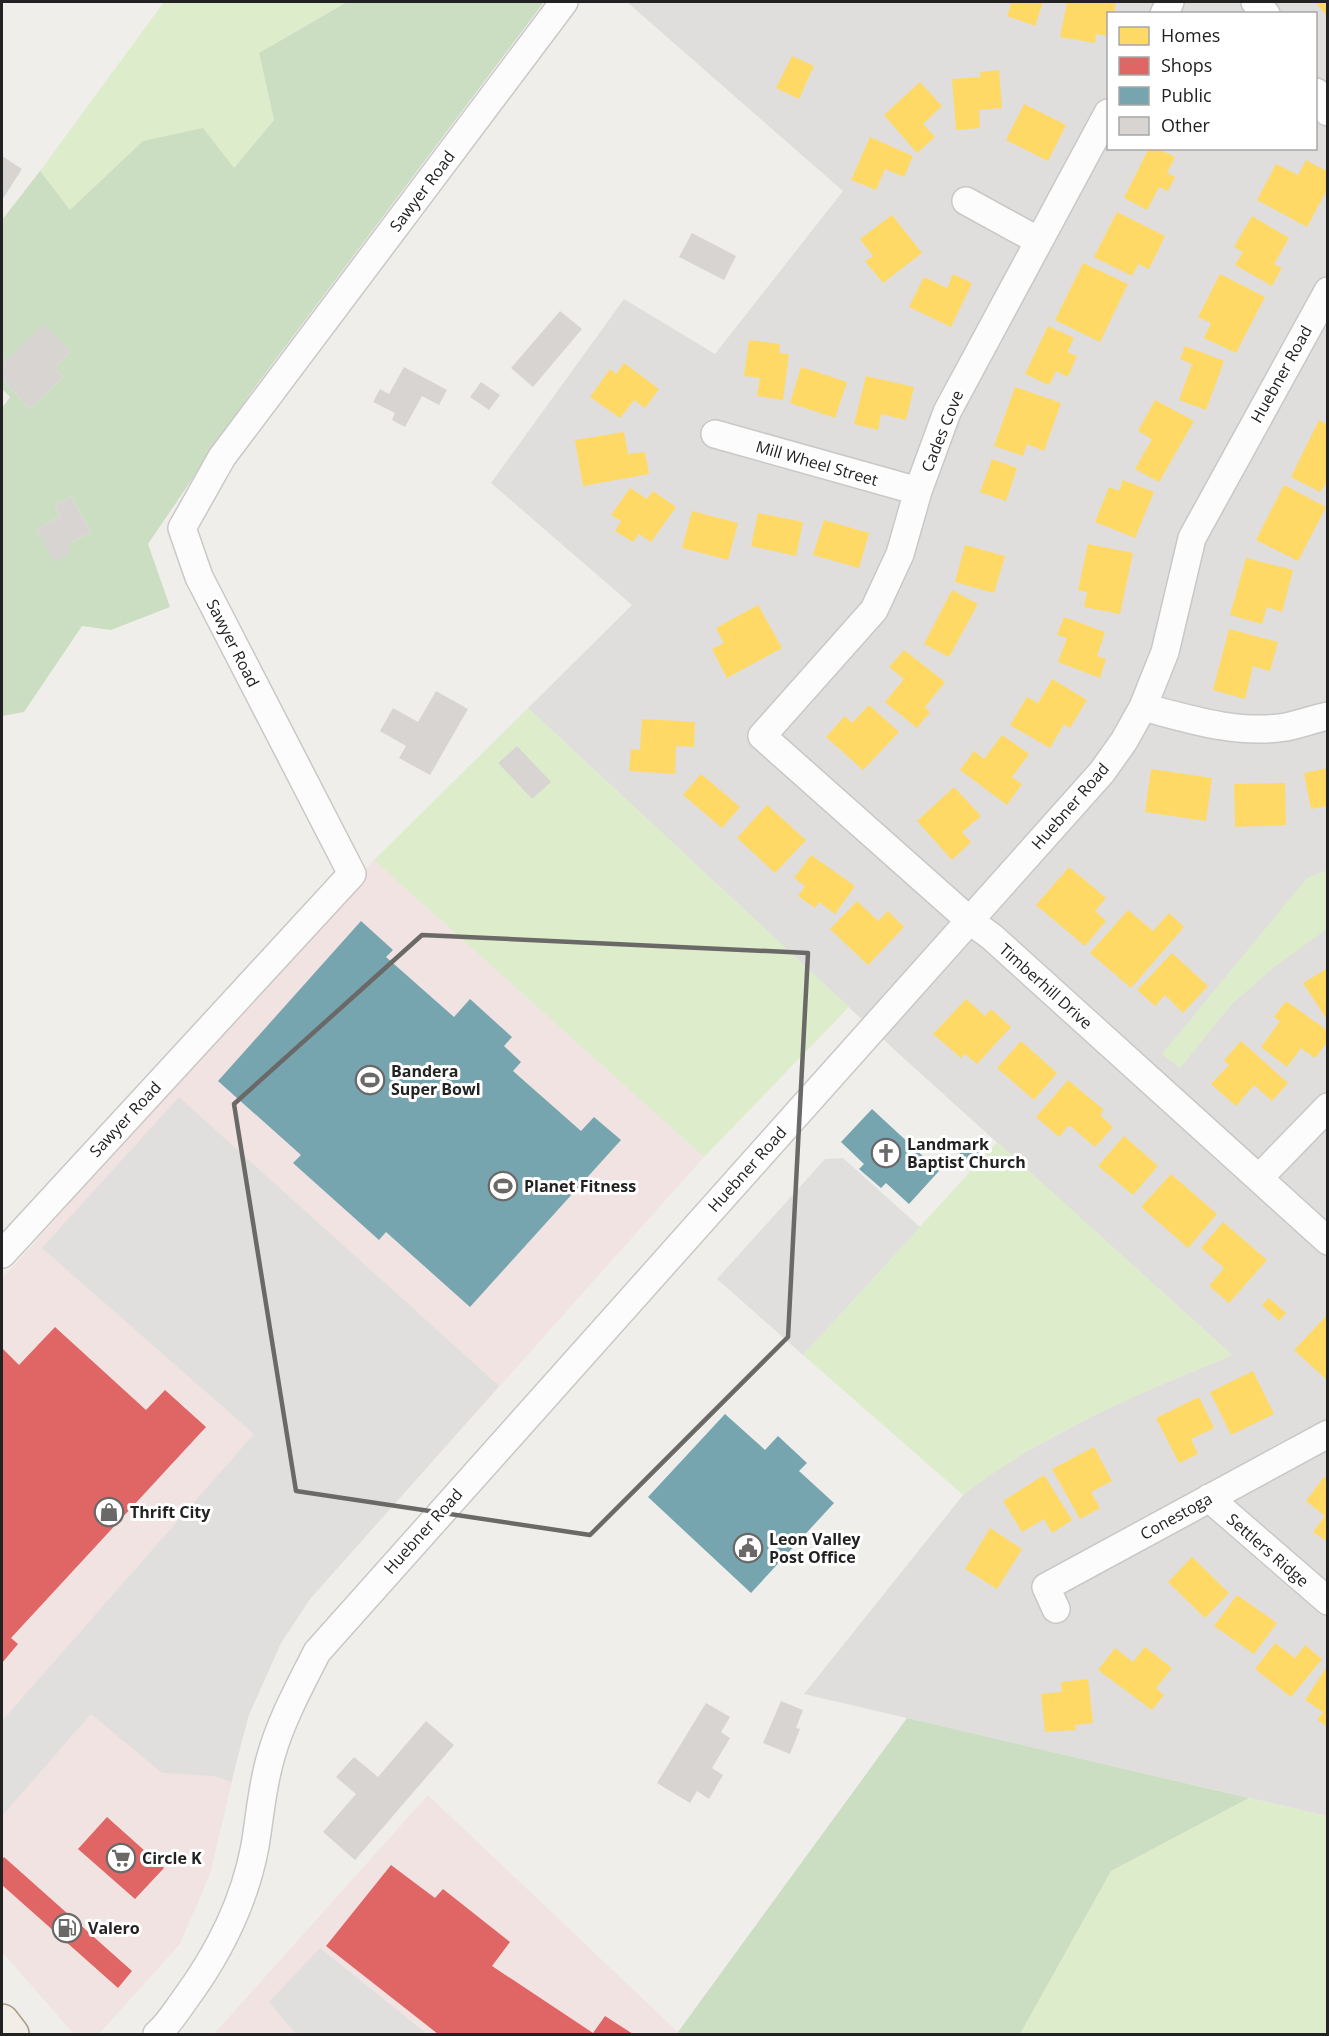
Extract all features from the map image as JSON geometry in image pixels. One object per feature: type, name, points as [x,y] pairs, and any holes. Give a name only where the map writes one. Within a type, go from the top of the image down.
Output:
[{"type":"main road","points":[[2,2021],[12,2034]]},
{"type":"street","name":"Sawyer Road","points":[[2,1254],[352,873],[200,577],[182,528],[222,457],[564,2]]},
{"type":"street","points":[[1317,94],[1328,112]]},
{"type":"street","name":"Cades Cove","points":[[762,736],[874,610],[900,554],[918,491],[947,412],[1037,240],[1107,115]]},
{"type":"street","points":[[966,201],[1037,240]]},
{"type":"street","name":"Huebner Road","points":[[157,2034],[206,1971],[223,1943],[239,1903],[255,1847],[262,1794],[271,1756],[284,1718],[317,1652],[1102,772],[1124,741],[1143,707],[1165,652],[1192,538],[1328,291]]},
{"type":"street","name":"Mill Wheel Street","points":[[715,434],[918,491]]},
{"type":"street","points":[[1143,707],[1219,726],[1252,729],[1286,727],[1328,716]]},
{"type":"street","name":"Timberhill Drive","points":[[762,736],[969,920],[992,937],[1328,1241]]},
{"type":"street","points":[[1258,1178],[1328,1107]]},
{"type":"street","name":"Conestoga","points":[[1056,1609],[1046,1587],[1328,1434]]},
{"type":"street","name":"Settlers Ridge","points":[[1209,1498],[1328,1601]]},
{"type":"highlighted area","points":[[422,935],[808,953],[788,1337],[590,1535],[296,1491],[234,1104]]},
{"type":"shaded area","points":[[627,2],[1327,2],[1327,1816],[804,1694],[963,1495],[1005,1463],[1113,1405],[1232,1355],[898,1053],[528,708],[632,605],[491,483],[624,299],[715,354],[843,191]]},
{"type":"shaded area","points":[[374,860],[704,1157],[310,1599],[281,1643],[248,1715],[210,1874],[180,1944],[99,2034],[74,2034],[2,1952],[2,1279]]},
{"type":"shaded area","points":[[179,1097],[499,1386],[310,1599],[281,1643],[249,1715],[231,1782],[215,1776],[162,1773],[91,1714],[2,1816],[2,1721],[254,1434],[42,1248]]},
{"type":"shaded area","points":[[843,1158],[920,1227],[803,1355],[717,1279],[825,1159]]},
{"type":"shaded area","points":[[428,1795],[680,2034],[214,2034]]},
{"type":"shaded area","points":[[320,1948],[427,2034],[296,2034],[269,2002]]},
{"type":"green space","points":[[164,2],[347,2],[259,53],[274,120],[233,169],[143,141],[70,211],[40,171]]},
{"type":"green space","points":[[347,2],[544,2],[252,391],[148,544],[170,607],[111,630],[82,626],[24,712],[2,716],[2,408],[10,397],[2,389],[2,379],[30,409],[63,377],[54,368],[70,352],[44,325],[2,364],[2,220],[40,171],[70,210],[143,141],[203,128],[234,168],[274,120],[259,53]],"holes":[[[71,497],[91,532],[68,545],[54,561],[37,529],[60,516],[55,506]]]},
{"type":"green space","points":[[528,708],[849,1007],[704,1157],[374,860]],"holes":[[[517,746],[550,782],[532,799],[498,763]]]},
{"type":"green space","points":[[1327,870],[1327,929],[1273,968],[1232,1004],[1180,1068],[1162,1054],[1307,878]]},
{"type":"green space","points":[[997,1142],[1232,1355],[1093,1416],[1026,1452],[963,1495],[803,1355]]},
{"type":"green space","points":[[907,1718],[1249,1798],[1111,1871],[1020,2034],[680,2034],[678,2032]]},
{"type":"green space","points":[[1249,1798],[1327,1816],[1327,2034],[1020,2034],[1111,1871]]},
{"type":"building: Homes","points":[[1004,2],[1043,2],[1035,26],[1007,16],[1011,4]]},
{"type":"building: Homes","points":[[1067,2],[1116,2],[1114,12],[1107,12],[1107,36],[1096,34],[1095,43],[1060,37]]},
{"type":"building: Homes","points":[[1315,2],[1328,2],[1328,17]]},
{"type":"building: Homes","points":[[792,56],[814,66],[799,99],[776,88]]},
{"type":"building: Homes","points":[[999,70],[1002,108],[979,110],[980,128],[956,130],[952,79],[981,77],[980,72]]},
{"type":"building: Homes","points":[[920,82],[942,106],[923,124],[935,137],[917,153],[884,115]]},
{"type":"building: Homes","points":[[1024,104],[1066,125],[1048,161],[1006,140]]},
{"type":"building: Homes","points":[[870,137],[913,156],[904,177],[885,169],[876,190],[851,180]]},
{"type":"building: Homes","points":[[1148,150],[1161,150],[1175,157],[1167,173],[1175,177],[1168,191],[1159,187],[1147,210],[1124,198]]},
{"type":"building: Homes","points":[[1306,160],[1328,172],[1328,188],[1307,227],[1257,200],[1276,164],[1298,175]]},
{"type":"building: Homes","points":[[1117,212],[1165,236],[1149,269],[1138,264],[1132,276],[1094,257]]},
{"type":"building: Homes","points":[[892,215],[922,253],[883,283],[865,261],[873,256],[860,239]]},
{"type":"building: Homes","points":[[1252,216],[1289,238],[1274,264],[1282,268],[1272,286],[1235,265],[1243,252],[1234,247]]},
{"type":"building: Homes","points":[[1083,263],[1128,284],[1100,342],[1055,320]]},
{"type":"building: Homes","points":[[953,274],[972,283],[951,327],[909,307],[924,277],[947,288]]},
{"type":"building: Homes","points":[[1220,274],[1265,297],[1236,353],[1204,338],[1211,323],[1198,317]]},
{"type":"building: Homes","points":[[1048,326],[1074,338],[1067,352],[1077,356],[1068,377],[1056,371],[1049,385],[1025,374]]},
{"type":"building: Homes","points":[[749,340],[780,344],[779,353],[789,354],[783,400],[757,396],[760,378],[744,376]]},
{"type":"building: Homes","points":[[1185,346],[1224,361],[1206,410],[1179,400],[1192,364],[1180,359]]},
{"type":"building: Homes","points":[[624,363],[659,389],[645,408],[634,400],[620,418],[590,397],[610,369],[616,374]]},
{"type":"building: Homes","points":[[801,367],[847,382],[835,418],[790,403]]},
{"type":"building: Homes","points":[[866,376],[914,387],[906,420],[881,414],[878,430],[854,424]]},
{"type":"building: Homes","points":[[1015,387],[1061,403],[1044,451],[1027,444],[1023,456],[994,446]]},
{"type":"building: Homes","points":[[1155,400],[1194,421],[1159,482],[1135,469],[1152,439],[1138,431]]},
{"type":"building: Homes","points":[[1319,420],[1328,425],[1328,481],[1320,492],[1291,477]]},
{"type":"building: Homes","points":[[624,432],[628,454],[645,452],[649,474],[583,486],[575,440]]},
{"type":"building: Homes","points":[[992,459],[1017,468],[1006,501],[980,492]]},
{"type":"building: Homes","points":[[1123,480],[1154,492],[1135,538],[1095,522],[1109,487],[1119,491]]},
{"type":"building: Homes","points":[[1284,485],[1326,507],[1298,561],[1256,540]]},
{"type":"building: Homes","points":[[630,488],[647,499],[653,491],[676,507],[651,542],[639,534],[633,542],[615,531],[621,521],[611,515]]},
{"type":"building: Homes","points":[[692,511],[738,523],[728,560],[682,548]]},
{"type":"building: Homes","points":[[758,513],[803,522],[796,556],[751,546]]},
{"type":"building: Homes","points":[[824,520],[869,533],[859,568],[813,555]]},
{"type":"building: Homes","points":[[1088,544],[1133,553],[1120,614],[1084,607],[1087,592],[1078,590]]},
{"type":"building: Homes","points":[[965,545],[1005,556],[994,593],[955,582]]},
{"type":"building: Homes","points":[[1246,558],[1293,570],[1282,612],[1267,607],[1262,624],[1230,615]]},
{"type":"building: Homes","points":[[952,590],[978,604],[949,657],[924,644]]},
{"type":"building: Homes","points":[[758,605],[782,648],[727,678],[712,649],[724,643],[716,628]]},
{"type":"building: Homes","points":[[1064,617],[1105,632],[1097,656],[1106,659],[1100,678],[1058,662],[1067,638],[1057,635]]},
{"type":"building: Homes","points":[[1229,629],[1278,642],[1270,671],[1253,666],[1245,699],[1213,690]]},
{"type":"building: Homes","points":[[904,650],[945,682],[925,707],[930,712],[917,728],[885,702],[904,679],[889,667]]},
{"type":"building: Homes","points":[[1052,679],[1087,700],[1070,728],[1064,724],[1050,748],[1010,725],[1027,697],[1038,703]]},
{"type":"building: Homes","points":[[869,705],[899,732],[863,770],[826,737],[845,716],[852,723]]},
{"type":"building: Homes","points":[[642,719],[695,722],[694,747],[676,746],[675,774],[629,771],[631,749],[640,750]]},
{"type":"building: Homes","points":[[1002,735],[1029,754],[1012,777],[1022,784],[1007,805],[960,770],[974,751],[984,759]]},
{"type":"building: Homes","points":[[1328,768],[1328,806],[1311,809],[1304,773]]},
{"type":"building: Homes","points":[[1151,769],[1212,778],[1206,821],[1145,812]]},
{"type":"building: Homes","points":[[701,774],[740,807],[722,828],[683,795]]},
{"type":"building: Homes","points":[[1285,783],[1286,825],[1235,827],[1234,784]]},
{"type":"building: Homes","points":[[954,787],[981,816],[962,832],[971,842],[952,860],[917,821]]},
{"type":"building: Homes","points":[[767,805],[806,840],[775,873],[737,838]]},
{"type":"building: Homes","points":[[811,855],[855,886],[835,914],[819,902],[815,908],[798,896],[805,886],[794,878]]},
{"type":"building: Homes","points":[[1069,867],[1106,898],[1095,911],[1106,921],[1085,946],[1036,905]]},
{"type":"building: Homes","points":[[857,901],[878,921],[888,911],[904,927],[868,965],[830,929]]},
{"type":"building: Homes","points":[[1128,910],[1153,931],[1169,913],[1184,927],[1131,988],[1090,953]]},
{"type":"building: Homes","points":[[1172,953],[1208,986],[1183,1013],[1165,995],[1155,1006],[1137,990]]},
{"type":"building: Homes","points":[[1328,968],[1328,1021],[1303,983]]},
{"type":"building: Homes","points":[[966,999],[985,1016],[991,1009],[1011,1027],[977,1064],[965,1054],[961,1058],[933,1034]]},
{"type":"building: Homes","points":[[1286,1001],[1328,1031],[1328,1041],[1315,1058],[1301,1048],[1287,1067],[1261,1047],[1280,1021],[1274,1017]]},
{"type":"building: Homes","points":[[1021,1041],[1057,1073],[1034,1100],[997,1068]]},
{"type":"building: Homes","points":[[1241,1041],[1288,1083],[1272,1101],[1254,1085],[1236,1106],[1211,1084],[1229,1065],[1224,1060]]},
{"type":"building: Homes","points":[[1068,1080],[1104,1110],[1100,1115],[1113,1127],[1095,1147],[1069,1125],[1059,1137],[1036,1117]]},
{"type":"building: Homes","points":[[1124,1136],[1158,1166],[1133,1195],[1098,1166]]},
{"type":"building: Homes","points":[[1171,1174],[1217,1214],[1188,1248],[1141,1207]]},
{"type":"building: Homes","points":[[1223,1222],[1267,1260],[1229,1303],[1209,1286],[1224,1268],[1201,1248]]},
{"type":"building: Homes","points":[[1269,1298],[1286,1313],[1279,1321],[1262,1305]]},
{"type":"building: Homes","points":[[1328,1314],[1328,1381],[1294,1350]]},
{"type":"building: Homes","points":[[1253,1371],[1274,1414],[1231,1435],[1210,1392]]},
{"type":"building: Homes","points":[[1199,1397],[1214,1428],[1191,1439],[1198,1454],[1179,1463],[1156,1418]]},
{"type":"building: Homes","points":[[1094,1447],[1112,1481],[1091,1492],[1100,1508],[1080,1519],[1052,1469]]},
{"type":"building: Homes","points":[[1044,1475],[1072,1520],[1052,1533],[1044,1519],[1022,1532],[1003,1501]]},
{"type":"building: Homes","points":[[1324,1477],[1328,1479],[1328,1542],[1313,1532],[1325,1516],[1306,1501]]},
{"type":"building: Homes","points":[[990,1528],[1022,1549],[997,1589],[965,1569]]},
{"type":"building: Homes","points":[[1192,1557],[1229,1593],[1205,1618],[1168,1582]]},
{"type":"building: Homes","points":[[1237,1595],[1277,1623],[1254,1654],[1214,1626]]},
{"type":"building: Homes","points":[[1275,1643],[1295,1658],[1305,1645],[1322,1659],[1291,1697],[1255,1669]]},
{"type":"building: Homes","points":[[1145,1647],[1172,1668],[1156,1688],[1164,1695],[1152,1710],[1098,1670],[1115,1648],[1133,1662]]},
{"type":"building: Homes","points":[[1326,1668],[1328,1670],[1328,1727],[1317,1720],[1323,1712],[1305,1700]]},
{"type":"building: Homes","points":[[1088,1679],[1093,1723],[1075,1725],[1076,1730],[1045,1732],[1041,1694],[1062,1692],[1061,1682]]},
{"type":"building: Shops","points":[[55,1327],[146,1410],[165,1390],[206,1427],[11,1638],[18,1644],[2,1663],[2,1348],[19,1365]]},
{"type":"building: Shops","name":"Circle K","points":[[107,1817],[164,1868],[135,1899],[78,1849]]},
{"type":"building: Shops","name":"Valero","points":[[4,1857],[132,1971],[118,1988],[2,1885]]},
{"type":"building: Shops","points":[[391,1865],[435,1898],[443,1889],[510,1942],[492,1966],[593,2033],[605,2016],[633,2034],[438,2034],[326,1946]]},
{"type":"building: Public","name":"Bandera Super Bowl","points":[[361,921],[393,950],[386,957],[454,1017],[470,999],[512,1037],[504,1046],[521,1062],[513,1071],[581,1131],[594,1117],[621,1140],[470,1307],[386,1232],[379,1240],[293,1163],[301,1155],[218,1081]]},
{"type":"building: Public","name":"Landmark Baptist Church","points":[[872,1109],[939,1171],[909,1204],[886,1183],[881,1188],[859,1169],[864,1164],[841,1142]]},
{"type":"building: Public","points":[[967,1138],[983,1152],[972,1165],[956,1150]]},
{"type":"building: Public","name":"Leon Valley Post Office","points":[[725,1414],[765,1450],[778,1436],[807,1463],[799,1471],[834,1503],[751,1593],[648,1497]]},
{"type":"building: Other","points":[[2,156],[22,169],[2,200]]},
{"type":"building: Other","points":[[692,233],[736,256],[724,280],[679,257]]},
{"type":"building: Other","points":[[560,311],[582,329],[533,387],[511,368]]},
{"type":"building: Other","points":[[44,324],[70,352],[54,368],[63,377],[30,409],[2,379],[2,364]]},
{"type":"building: Other","points":[[404,367],[447,390],[439,405],[422,396],[405,427],[392,420],[395,413],[373,402],[380,389],[389,394]]},
{"type":"building: Other","points":[[481,382],[500,395],[489,410],[470,397]]},
{"type":"building: Other","points":[[71,497],[91,532],[68,545],[72,552],[54,562],[37,529],[60,516],[55,506]]},
{"type":"building: Other","points":[[436,691],[468,709],[430,775],[399,758],[406,746],[380,731],[393,708],[418,722]]},
{"type":"building: Other","points":[[517,746],[551,782],[532,799],[498,763]]},
{"type":"building: Other","points":[[781,1701],[803,1710],[796,1728],[800,1729],[790,1754],[763,1743]]},
{"type":"building: Other","points":[[706,1703],[730,1717],[721,1732],[730,1738],[712,1768],[723,1775],[709,1799],[697,1791],[690,1803],[657,1783]]},
{"type":"building: Other","points":[[426,1721],[454,1745],[355,1860],[323,1832],[356,1794],[336,1777],[354,1757],[378,1777]]},
{"type":"place","name":"Bandera Super Bowl","points":[[370,1080]]},
{"type":"place","name":"Landmark Baptist Church","points":[[886,1153]]},
{"type":"place","name":"Planet Fitness","points":[[503,1186]]},
{"type":"place","name":"Thrift City","points":[[109,1512]]},
{"type":"place","name":"Leon Valley Post Office","points":[[748,1548]]},
{"type":"place","name":"Circle K","points":[[121,1858]]},
{"type":"place","name":"Valero","points":[[67,1928]]}]
